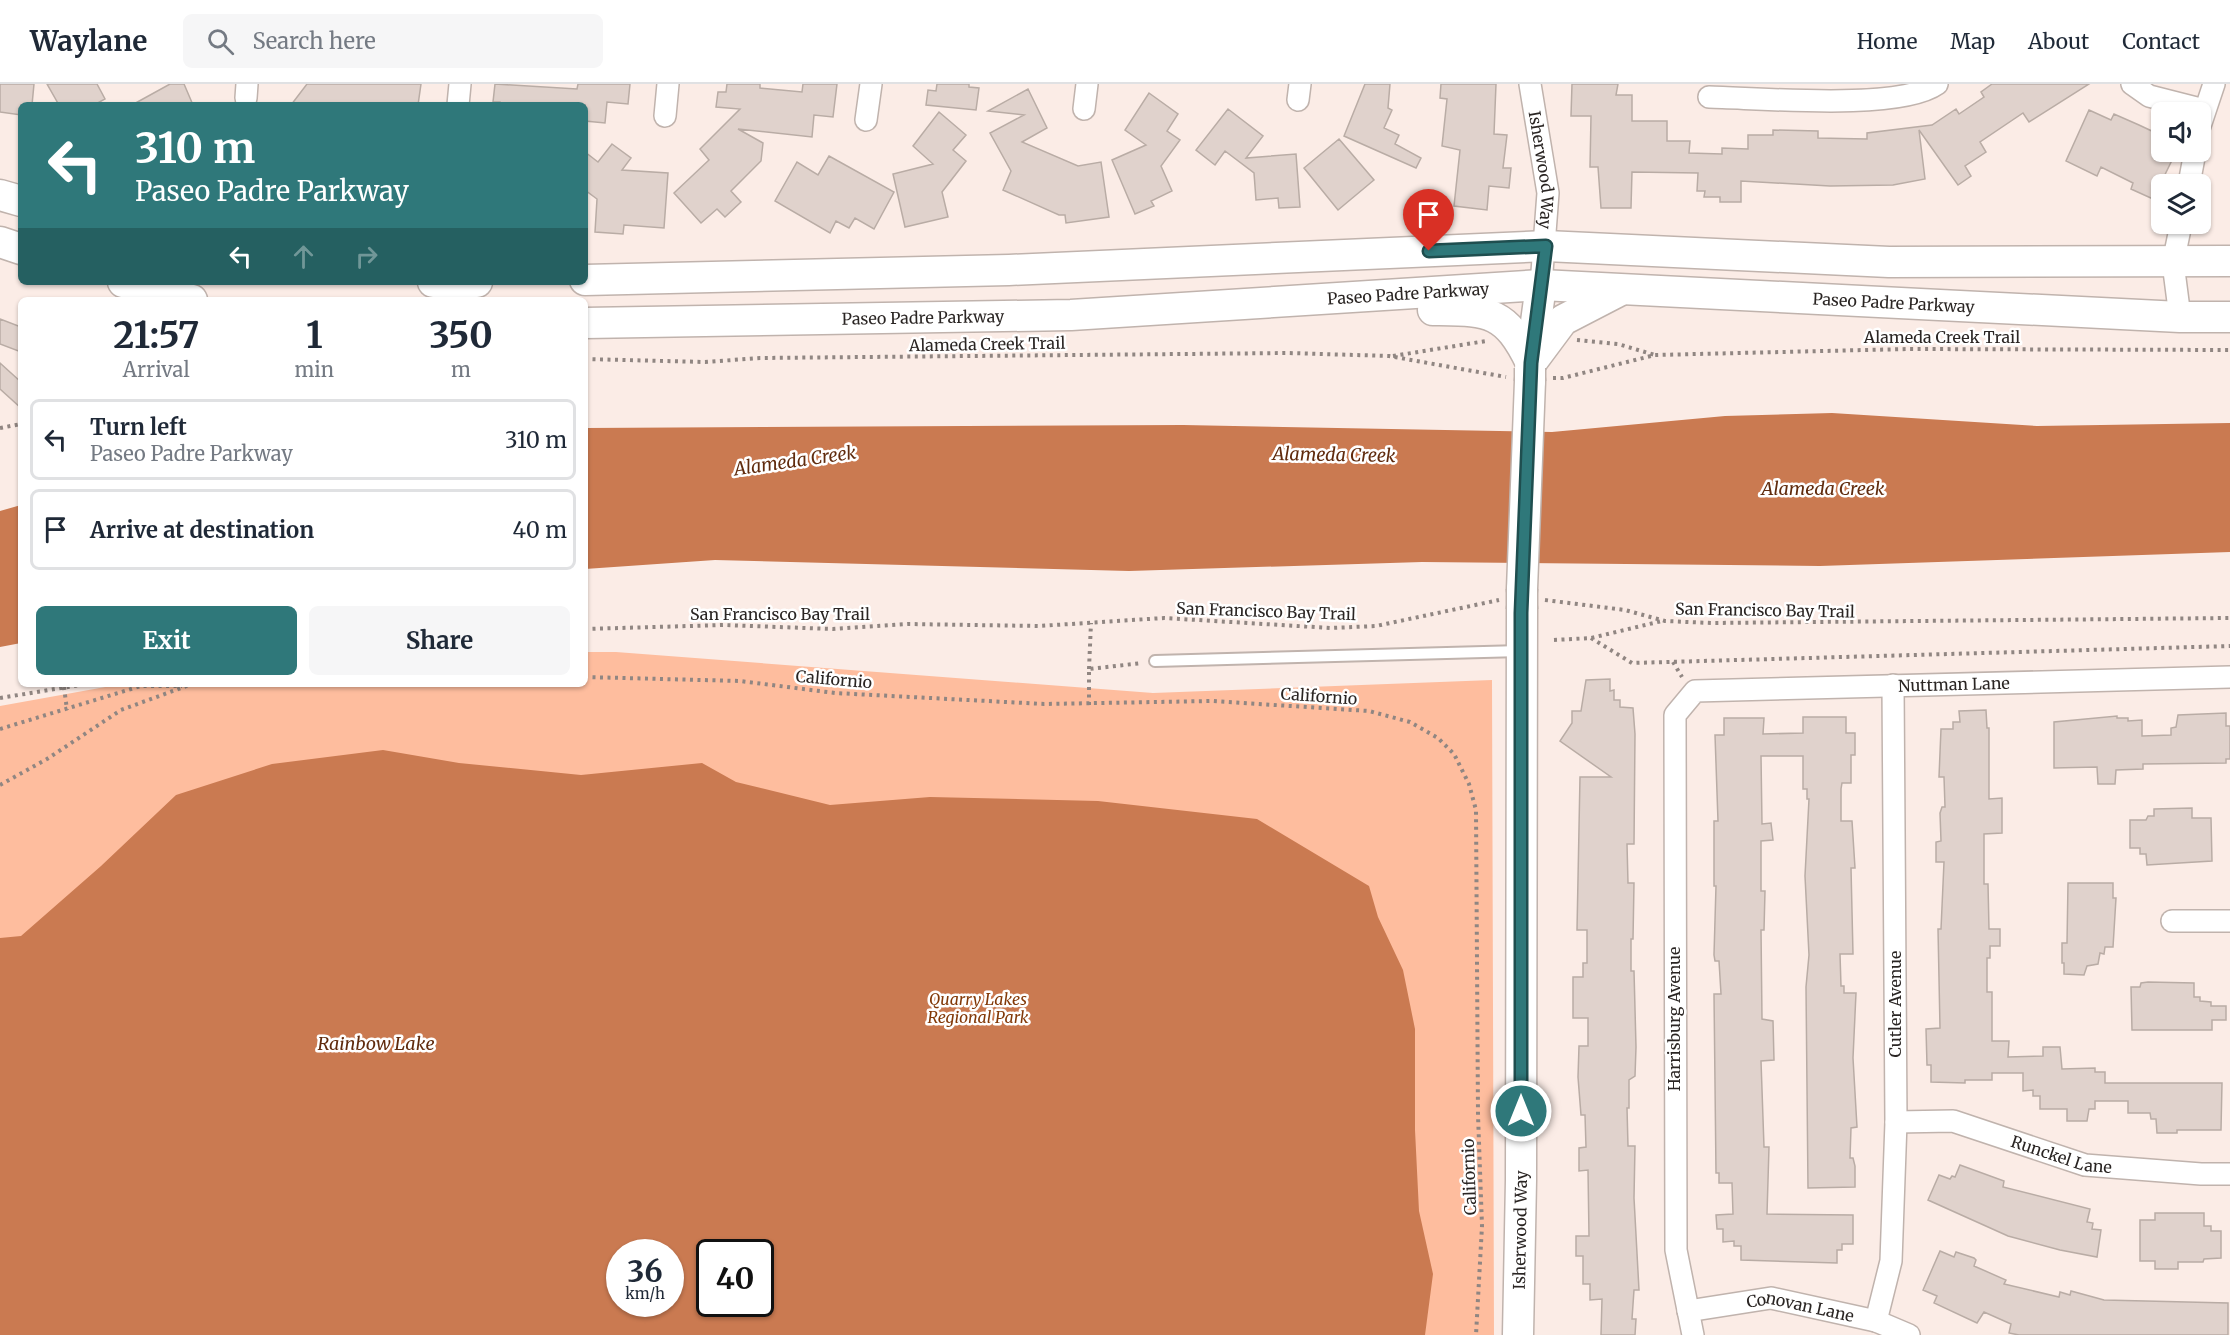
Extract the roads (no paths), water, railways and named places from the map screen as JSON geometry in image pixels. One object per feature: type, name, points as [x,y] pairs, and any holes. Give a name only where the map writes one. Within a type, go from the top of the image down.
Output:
[{"type":"main road","points":[[0,195],[18,200]]},
{"type":"main road","points":[[0,242],[18,248]]},
{"type":"main road","points":[[588,280],[1008,270],[1546,246],[1889,262],[2173,263],[2230,261]]},
{"type":"main road","points":[[134,285],[180,297]]},
{"type":"main road","name":"Paseo Padre Parkway","points":[[588,323],[1071,315],[1541,285],[2180,317],[2230,317]]},
{"type":"main road","name":"Isherwood Way","points":[[1518,1335],[1521,1180],[1521,651],[1525,523],[1526,356],[1541,285]]},
{"type":"main road","points":[[1310,300],[1376,309],[1478,310],[1502,320],[1526,356],[1548,338],[1563,320],[1623,289]]},
{"type":"street","points":[[458,102],[460,84]]},
{"type":"street","points":[[665,116],[668,84]]},
{"type":"street","points":[[866,120],[871,84]]},
{"type":"street","points":[[1084,109],[1087,84]]},
{"type":"street","name":"Isherwood Way","points":[[1530,84],[1548,193],[1546,246],[1541,285]]},
{"type":"street","points":[[1709,97],[1871,100],[1903,97],[1937,84]]},
{"type":"street","points":[[2132,84],[2164,102]]},
{"type":"street","points":[[2208,102],[2214,84]]},
{"type":"street","points":[[2179,234],[2173,263],[2180,317]]},
{"type":"street","name":"Nuttman Lane","points":[[1683,703],[1695,691],[2230,677]]},
{"type":"street","name":"Cutler Avenue","points":[[1876,1321],[1891,1261],[1896,1122],[1893,685]]},
{"type":"street","name":"Harrisburg Avenue","points":[[1683,703],[1675,715],[1673,1012],[1676,1250],[1693,1335]]},
{"type":"street","points":[[2172,921],[2230,921]]},
{"type":"street","name":"Runckel Lane","points":[[1896,1122],[1953,1121],[2085,1165],[2230,1174]]},
{"type":"street","name":"Conovan Lane","points":[[1688,1311],[1771,1298],[1876,1321],[1909,1335]]},
{"type":"lane","points":[[1155,661],[1521,651]]},
{"type":"water","name":"Alameda Creek","points":[[1832,413],[2037,426],[2230,423],[2230,552],[1820,566],[1422,562],[1129,571],[715,560],[588,569],[588,428],[1183,425],[1552,432],[1725,416]]},
{"type":"water","points":[[18,506],[18,644],[0,647],[0,511]]},
{"type":"water","name":"Rainbow Lake","points":[[383,750],[459,763],[581,775],[702,763],[736,782],[830,805],[930,797],[1098,801],[1257,819],[1369,886],[1378,917],[1403,970],[1415,1029],[1415,1130],[1419,1211],[1433,1274],[1425,1335],[0,1335],[0,938],[21,936],[101,866],[176,795],[272,764]]},
{"type":"park label","name":"Quarry Lakes Regional Park","points":[[978,1008]]}]
